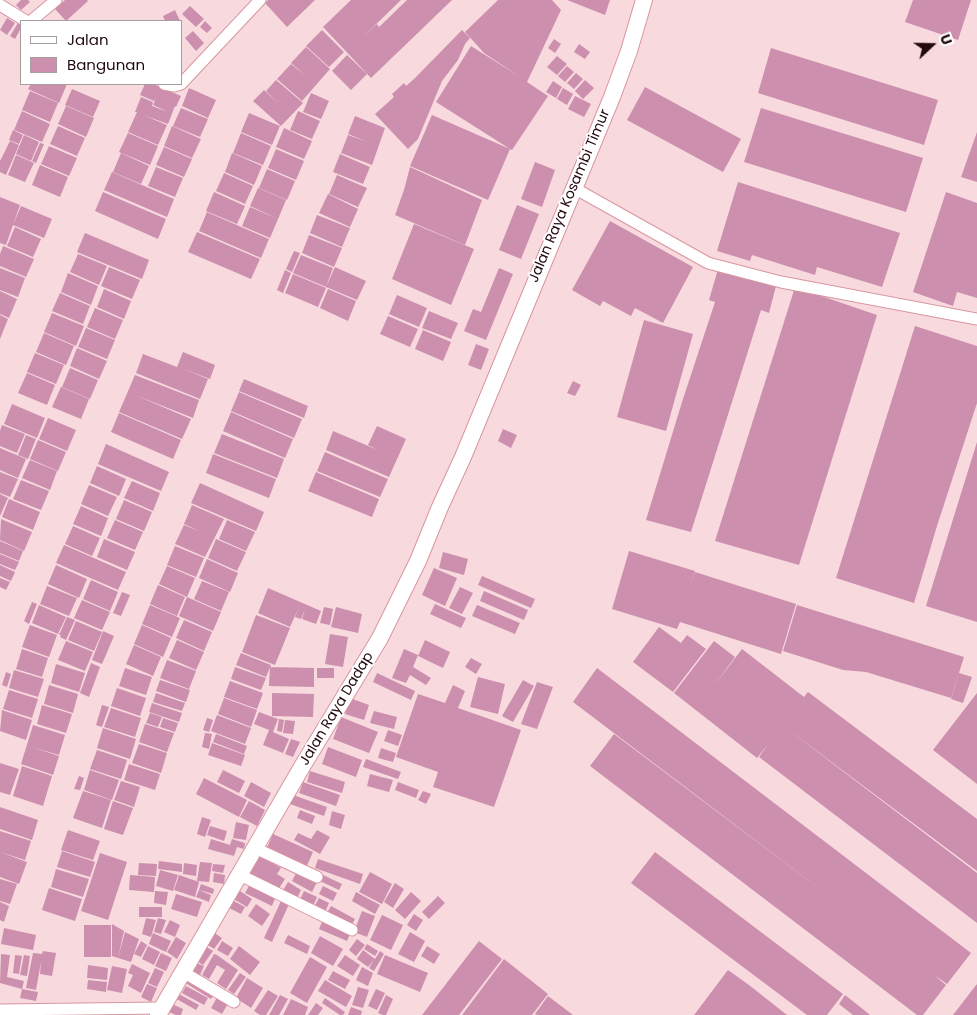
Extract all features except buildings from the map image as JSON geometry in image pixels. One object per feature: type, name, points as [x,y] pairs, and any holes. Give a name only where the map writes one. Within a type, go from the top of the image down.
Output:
[{"type":"main road","name":"Jalan Raya Kosambi Timur","points":[[485,388],[574,188],[612,97],[629,51],[644,0]]},
{"type":"main road","name":"Jalan Raya Dadap","points":[[160,1011],[380,638],[418,561],[485,388]]},
{"type":"street","points":[[32,20],[56,0]]},
{"type":"street","points":[[182,83],[260,0]]},
{"type":"street","points":[[0,5],[24,20]]},
{"type":"street","points":[[574,188],[708,263],[782,282],[977,319]]},
{"type":"street","points":[[255,848],[317,877]]},
{"type":"street","points":[[240,875],[352,930]]},
{"type":"street","points":[[183,972],[234,1002]]},
{"type":"street","points":[[0,1010],[160,1011]]}]
